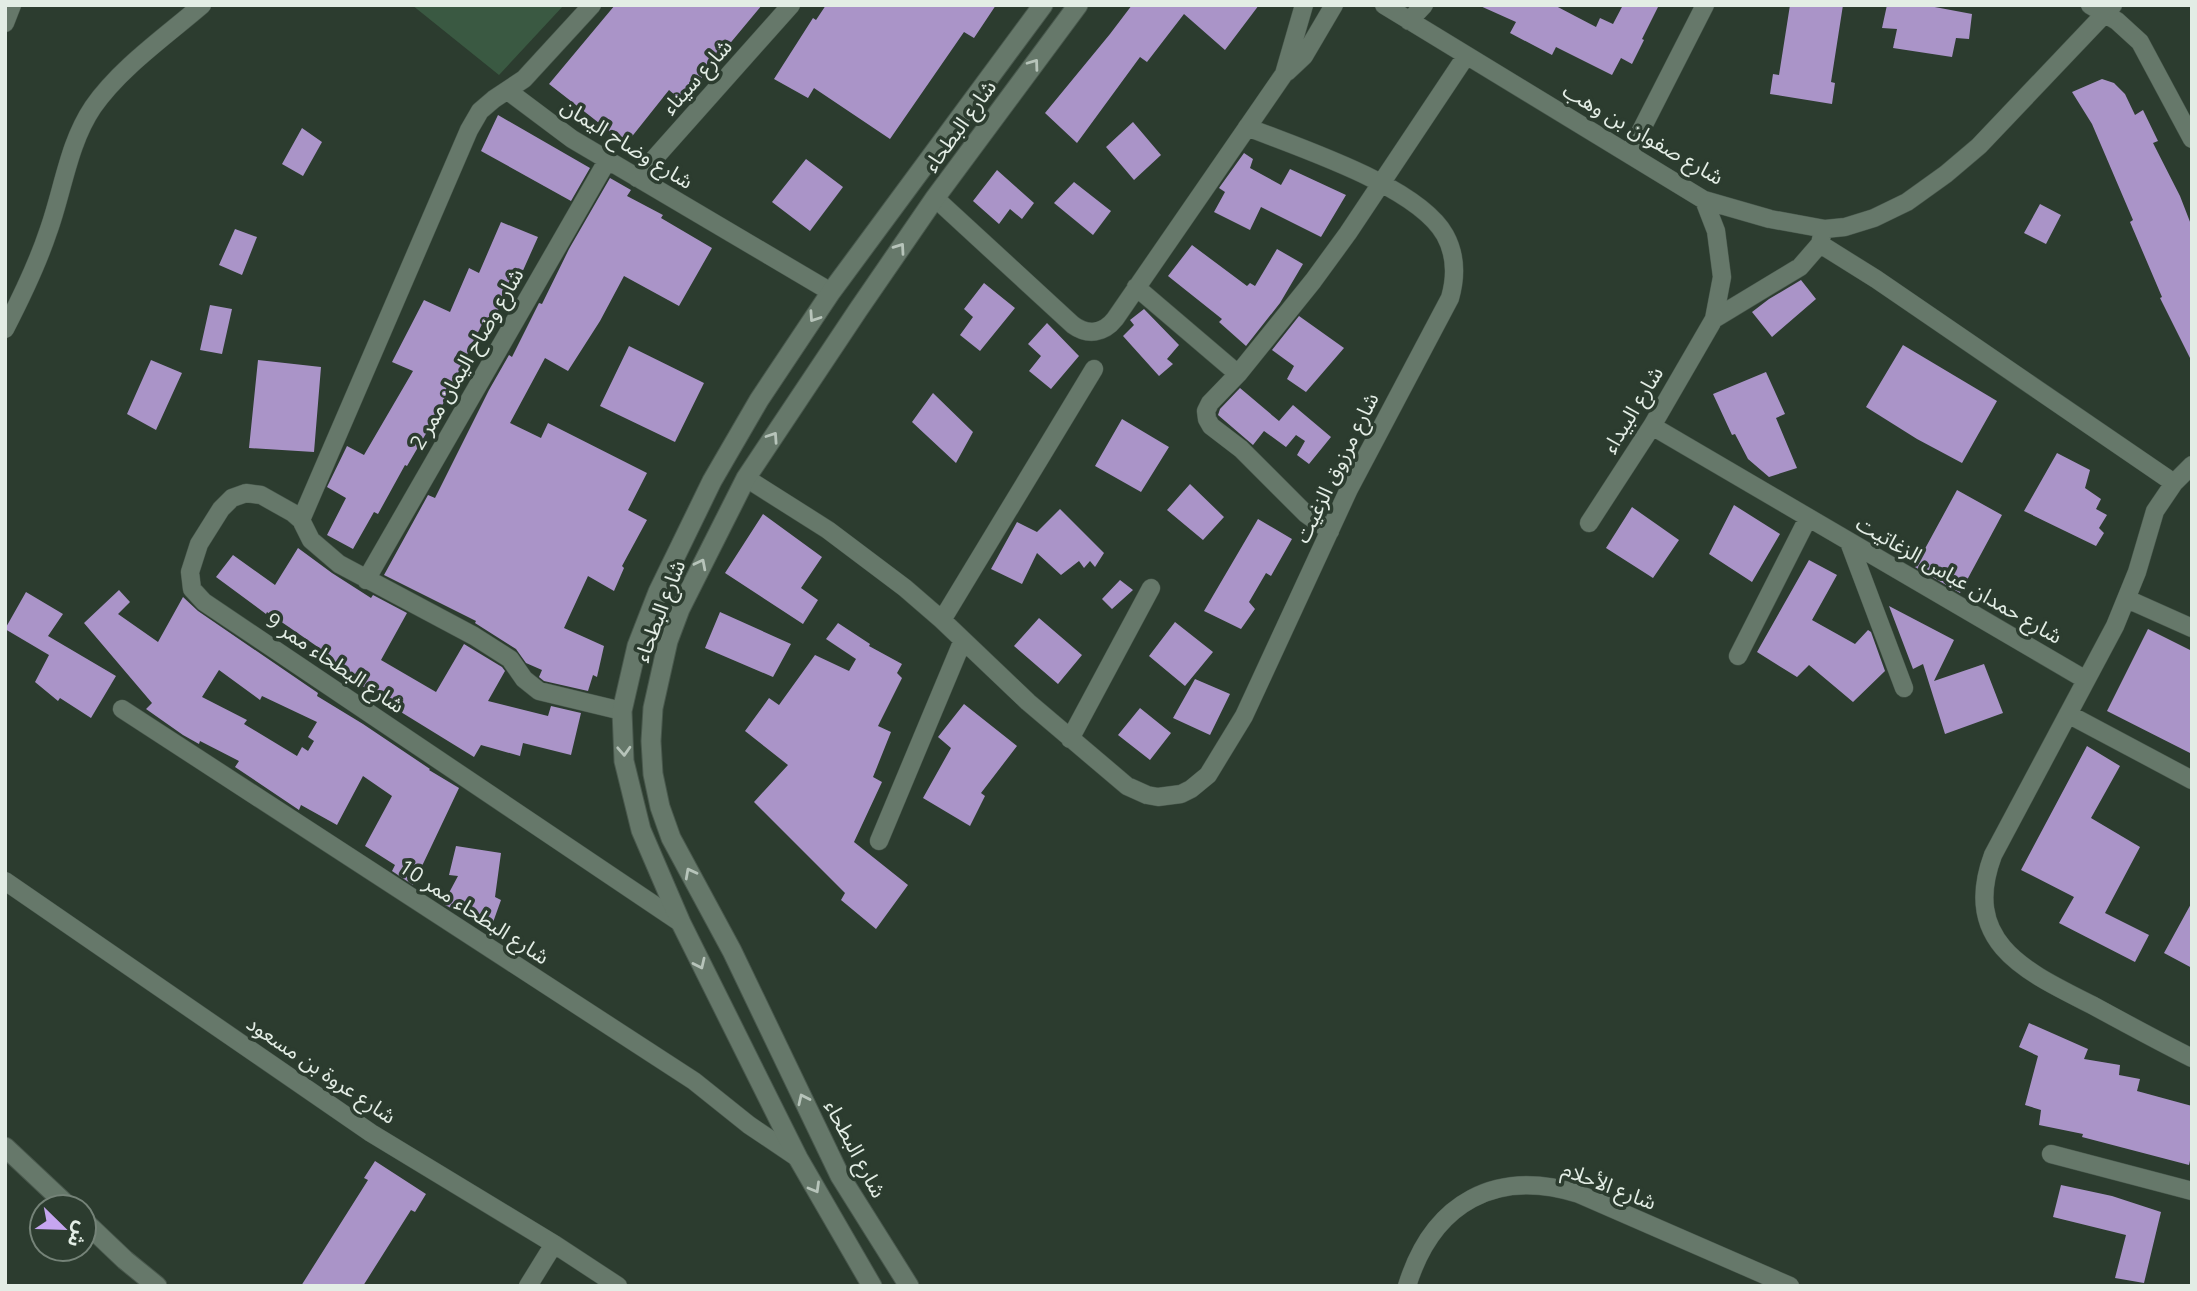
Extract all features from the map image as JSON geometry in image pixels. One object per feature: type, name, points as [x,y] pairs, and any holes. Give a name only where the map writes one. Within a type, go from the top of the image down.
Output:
[{"type":"street","points":[[5,23],[12,5]]},
{"type":"street","points":[[5,329],[48,231],[68,163],[92,109],[107,89],[202,5]]},
{"type":"street","points":[[301,520],[469,130],[480,111],[524,79],[592,5]]},
{"type":"street","name":"شارع سيناء","points":[[637,178],[791,5]]},
{"type":"street","name":"شارع البطحاء","points":[[872,1286],[798,1158],[681,923],[641,830],[624,761],[622,711],[637,646],[658,592],[712,481],[759,400],[831,292],[1043,5]]},
{"type":"street","name":"شارع البطحاء","points":[[909,1286],[840,1176],[744,975],[671,838],[657,796],[653,774],[653,708],[659,674],[680,608],[741,486],[936,198],[1077,5]]},
{"type":"street","points":[[936,198],[1067,320],[1085,332],[1106,329],[1284,74],[1304,5]]},
{"type":"street","points":[[1284,74],[1304,56],[1334,5]]},
{"type":"street","name":"شارع صفوان بن وهب","points":[[1384,5],[1704,200],[1822,236],[1874,218],[1907,202],[1946,174],[1979,146],[2110,10]]},
{"type":"street","points":[[1409,21],[1424,5]]},
{"type":"street","points":[[1629,154],[1705,5]]},
{"type":"street","points":[[2090,5],[2110,10],[2140,42],[2192,139]]},
{"type":"street","points":[[1330,531],[1292,501],[1241,449],[1209,423],[1206,415],[1210,403],[1238,374],[1313,281],[1466,56]]},
{"type":"street","name":"شارع وضاح اليمان","points":[[508,91],[562,133],[831,292]]},
{"type":"street","name":"شارع مرزوق الزغيت","points":[[741,486],[828,530],[905,588],[1070,739],[1136,792],[1158,797],[1170,796],[1200,783],[1208,775],[1257,691],[1330,531],[1444,310],[1455,272],[1450,246],[1437,223],[1413,203],[1381,183],[1247,127]]},
{"type":"street","name":"شارع وضاح اليمان ممر 2","points":[[366,580],[607,161]]},
{"type":"street","name":"شارع البيداء","points":[[1589,523],[1652,426],[1714,319],[1722,277],[1716,231],[1704,200]]},
{"type":"street","points":[[1822,236],[1857,267],[2174,482]]},
{"type":"street","name":"شارع البيداء","points":[[1714,319],[1800,268],[1822,236]]},
{"type":"street","points":[[1136,288],[1238,374]]},
{"type":"street","points":[[942,620],[1094,369]]},
{"type":"street","name":"شارع حمدان عباس الزغاتيت","points":[[1652,426],[2086,680]]},
{"type":"street","points":[[2192,465],[2174,482],[2155,511],[2127,599],[1993,855],[1985,884],[1987,914],[1998,942],[2018,964],[2045,981],[2192,1058]]},
{"type":"street","points":[[712,481],[741,486]]},
{"type":"street","name":"شارع البطحاء ممر 9","points":[[622,711],[539,691],[524,679],[510,659],[474,636],[339,564],[311,540],[301,520],[261,495],[246,493],[232,498],[221,509],[195,555],[190,572],[192,589],[204,602],[681,923]]},
{"type":"street","points":[[1738,656],[1808,519]]},
{"type":"street","points":[[1849,542],[1903,688]]},
{"type":"street","points":[[1070,739],[1151,588]]},
{"type":"street","points":[[2127,599],[2192,628]]},
{"type":"street","points":[[879,841],[963,640]]},
{"type":"street","name":"شارع البطحاء ممر 10","points":[[122,709],[694,1081],[749,1125],[798,1158]]},
{"type":"street","points":[[2068,714],[2192,780]]},
{"type":"street","name":"شارع عروة بن مسعود","points":[[5,881],[371,1133],[618,1286]]},
{"type":"street","points":[[5,1147],[54,1193]]},
{"type":"street","points":[[2051,1154],[2192,1191]]},
{"type":"street","name":"شارع الأحلام","points":[[1408,1286],[1426,1245],[1448,1216],[1462,1203],[1494,1189],[1528,1185],[1546,1186],[1579,1194],[1790,1286]]},
{"type":"street","points":[[98,1234],[157,1286]]},
{"type":"street","points":[[528,1286],[554,1244]]},
{"type":"green space","points":[[412,5],[564,5],[499,75]]},
{"type":"building","points":[[615,5],[762,5],[682,101],[669,90],[626,144],[549,84]]},
{"type":"building","points":[[826,5],[996,5],[974,38],[964,32],[890,139],[814,88],[808,98],[774,79],[813,18],[816,20]]},
{"type":"building","points":[[1132,5],[1259,5],[1225,50],[1184,14],[1147,62],[1140,57],[1077,143],[1045,113]]},
{"type":"building","points":[[1478,5],[1554,5],[1596,27],[1600,18],[1613,24],[1623,5],[1659,5],[1632,64],[1621,58],[1612,75],[1556,47],[1552,55],[1510,33],[1516,22]]},
{"type":"building","points":[[1790,5],[1843,5],[1831,82],[1835,83],[1832,104],[1770,94],[1773,74],[1779,75]]},
{"type":"building","points":[[1887,5],[1924,5],[1972,14],[1969,39],[1956,38],[1952,57],[1893,48],[1897,29],[1882,28]]},
{"type":"building","points":[[2102,79],[2114,83],[2125,94],[2135,115],[2143,110],[2158,141],[2153,143],[2180,196],[2192,227],[2192,362],[2160,298],[2162,297],[2130,222],[2133,220],[2092,124],[2072,92]]},
{"type":"building","points":[[498,115],[590,168],[571,201],[481,151]]},
{"type":"building","points":[[1133,122],[1161,155],[1134,180],[1106,147]]},
{"type":"building","points":[[302,128],[322,142],[303,176],[282,164]]},
{"type":"building","points":[[1244,153],[1253,159],[1250,168],[1281,185],[1290,169],[1346,195],[1321,237],[1261,207],[1250,230],[1214,212],[1225,192],[1219,188]]},
{"type":"building","points":[[806,159],[843,187],[810,231],[772,202]]},
{"type":"building","points":[[997,170],[1034,203],[1022,219],[1010,209],[999,224],[973,201]]},
{"type":"building","points":[[610,178],[631,190],[627,196],[663,215],[661,218],[712,248],[679,306],[624,276],[600,321],[568,371],[545,358],[510,423],[541,438],[548,423],[647,473],[628,510],[647,520],[622,566],[624,568],[614,591],[588,576],[564,628],[604,646],[597,677],[593,675],[588,691],[544,681],[539,677],[542,670],[526,663],[516,649],[475,623],[476,621],[384,575],[428,495],[435,498],[489,390],[509,355],[512,357],[539,303],[542,304],[569,249]]},
{"type":"building","points":[[1074,182],[1111,211],[1093,235],[1054,203]]},
{"type":"building","points":[[2040,204],[2061,215],[2046,244],[2024,233]]},
{"type":"building","points":[[501,222],[538,237],[521,275],[515,273],[493,321],[485,318],[441,408],[378,514],[374,512],[353,549],[327,535],[346,498],[327,487],[347,446],[364,455],[413,371],[392,362],[424,300],[450,312],[469,268],[479,273]]},
{"type":"building","points":[[235,229],[257,237],[242,275],[219,265]]},
{"type":"building","points":[[1192,245],[1247,286],[1250,283],[1255,286],[1277,249],[1303,264],[1280,303],[1246,346],[1219,322],[1222,319],[1168,276]]},
{"type":"building","points":[[1801,280],[1816,299],[1772,337],[1752,312]]},
{"type":"building","points":[[984,283],[1015,308],[980,351],[960,335],[973,317],[964,309]]},
{"type":"building","points":[[210,305],[232,309],[222,354],[200,350]]},
{"type":"building","points":[[1144,309],[1179,345],[1167,359],[1173,364],[1159,376],[1123,336],[1134,325],[1130,320]]},
{"type":"building","points":[[1299,316],[1344,348],[1306,392],[1287,379],[1294,366],[1272,350]]},
{"type":"building","points":[[1047,323],[1079,356],[1051,389],[1029,371],[1041,356],[1028,344]]},
{"type":"building","points":[[1903,345],[1997,401],[1962,463],[1866,407]]},
{"type":"building","points":[[629,346],[704,383],[675,442],[600,406]]},
{"type":"building","points":[[151,360],[182,373],[156,430],[127,414]]},
{"type":"building","points":[[258,360],[321,367],[314,452],[249,448]]},
{"type":"building","points":[[1766,372],[1785,414],[1776,418],[1797,468],[1769,477],[1748,459],[1735,434],[1732,435],[1713,394]]},
{"type":"building","points":[[1240,388],[1279,421],[1293,405],[1331,437],[1309,464],[1297,455],[1305,441],[1296,435],[1286,447],[1264,431],[1253,445],[1218,415],[1220,409]]},
{"type":"building","points":[[933,393],[973,432],[956,463],[912,422]]},
{"type":"building","points":[[1122,419],[1169,447],[1141,492],[1095,466]]},
{"type":"building","points":[[2057,453],[2090,470],[2085,488],[2101,499],[2096,509],[2107,515],[2099,528],[2104,533],[2096,546],[2024,511]]},
{"type":"building","points":[[1190,484],[1224,517],[1203,540],[1167,510]]},
{"type":"building","points":[[1957,490],[2002,515],[1960,593],[1915,567]]},
{"type":"building","points":[[1734,505],[1780,534],[1752,582],[1709,554]]},
{"type":"building","points":[[1632,507],[1679,540],[1653,578],[1606,548]]},
{"type":"building","points":[[1060,509],[1104,553],[1095,567],[1090,561],[1084,568],[1079,561],[1061,575],[1037,553],[1022,584],[991,569],[1017,522],[1037,532]]},
{"type":"building","points":[[763,514],[822,557],[801,588],[818,600],[803,624],[725,573]]},
{"type":"building","points":[[1258,519],[1292,539],[1271,576],[1266,573],[1249,602],[1255,609],[1241,629],[1204,611]]},
{"type":"building","points":[[298,548],[371,598],[373,595],[407,613],[381,660],[436,692],[464,644],[505,671],[488,701],[548,716],[551,706],[581,713],[571,755],[523,743],[520,756],[481,745],[474,757],[327,663],[331,656],[267,612],[266,614],[216,577],[233,555],[275,585]]},
{"type":"building","points":[[1809,560],[1837,575],[1812,620],[1855,644],[1868,630],[1871,632],[1885,671],[1853,702],[1809,665],[1797,677],[1757,652]]},
{"type":"building","points":[[1120,580],[1133,590],[1112,609],[1102,599]]},
{"type":"building","points":[[119,590],[130,602],[118,614],[158,642],[183,597],[198,611],[318,693],[317,696],[459,788],[413,885],[392,871],[395,865],[365,846],[392,796],[363,776],[337,825],[301,805],[299,810],[235,767],[239,761],[200,741],[199,744],[146,709],[152,703],[84,623]],"holes":[[[219,670],[260,700],[262,696],[317,722],[308,737],[314,741],[308,751],[302,747],[297,756],[244,724],[247,720],[202,697]]]},
{"type":"building","points":[[26,592],[63,614],[48,636],[116,676],[91,718],[60,698],[58,701],[35,682],[49,655],[5,629]]},
{"type":"building","points":[[1889,606],[1954,640],[1934,681],[1984,664],[2003,713],[1945,734],[1923,664],[1913,669]]},
{"type":"building","points":[[720,612],[791,644],[773,677],[705,648]]},
{"type":"building","points":[[1039,618],[1082,655],[1058,684],[1014,646]]},
{"type":"building","points":[[1175,622],[1213,652],[1185,686],[1149,656]]},
{"type":"building","points":[[838,623],[870,644],[869,646],[902,664],[897,673],[902,678],[878,726],[891,732],[873,777],[882,782],[854,842],[908,885],[876,929],[841,900],[845,893],[754,802],[788,765],[745,731],[769,698],[779,705],[815,655],[849,671],[856,659],[826,639]]},
{"type":"building","points":[[2148,629],[2192,651],[2192,754],[2107,711]]},
{"type":"building","points":[[1195,679],[1230,694],[1210,735],[1173,718]]},
{"type":"building","points":[[964,704],[1017,746],[981,793],[985,796],[970,826],[923,798],[951,748],[938,737]]},
{"type":"building","points":[[1140,708],[1171,733],[1150,760],[1118,735]]},
{"type":"building","points":[[2087,746],[2120,766],[2091,818],[2140,847],[2105,913],[2149,935],[2135,962],[2059,923],[2074,897],[2021,870]]},
{"type":"building","points":[[456,846],[501,853],[495,897],[501,900],[491,928],[443,904],[458,876],[449,875]]},
{"type":"building","points":[[2192,902],[2192,968],[2164,953]]},
{"type":"building","points":[[2029,1023],[2088,1049],[2084,1059],[2120,1065],[2119,1075],[2140,1079],[2137,1091],[2192,1106],[2192,1152],[2189,1165],[2082,1137],[2083,1134],[2039,1125],[2041,1110],[2025,1105],[2038,1056],[2019,1047]]},
{"type":"building","points":[[375,1161],[426,1194],[415,1212],[411,1210],[363,1286],[301,1286],[368,1180],[364,1178]]},
{"type":"building","points":[[2061,1185],[2112,1196],[2161,1212],[2144,1283],[2115,1278],[2126,1235],[2053,1217]]}]
